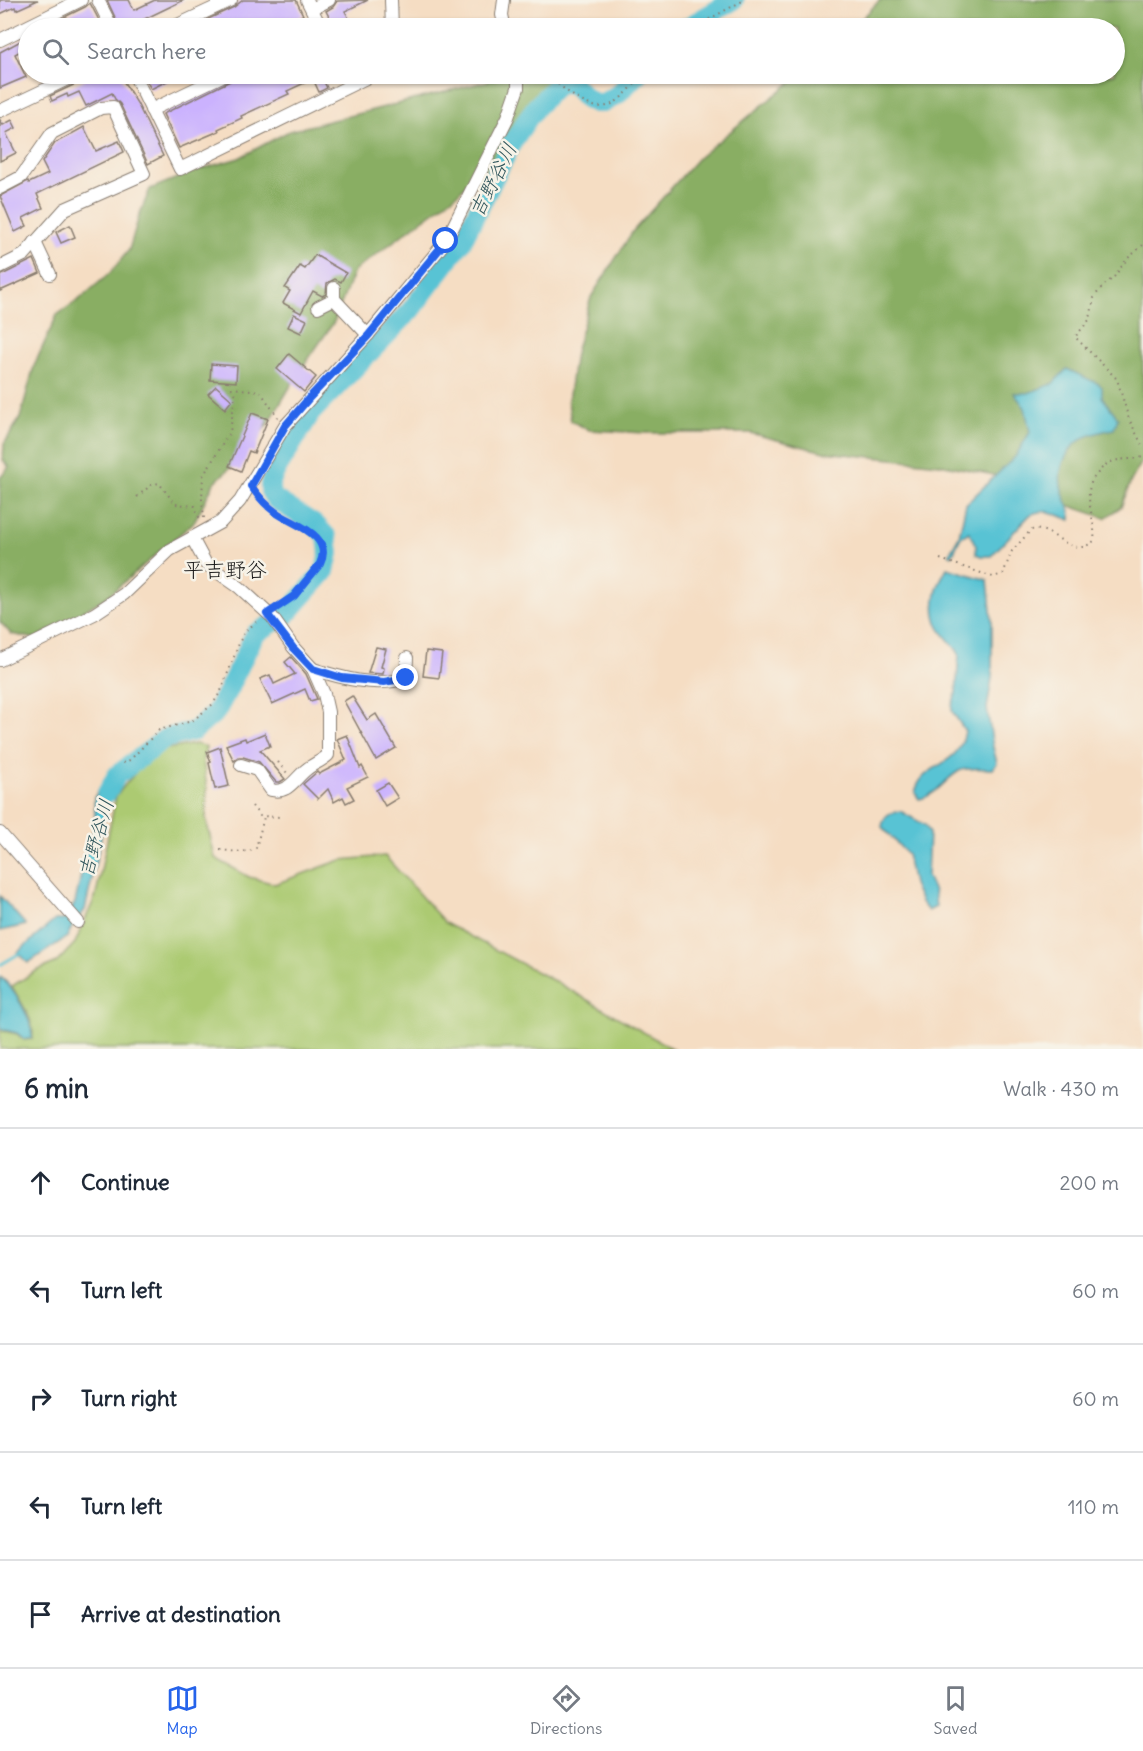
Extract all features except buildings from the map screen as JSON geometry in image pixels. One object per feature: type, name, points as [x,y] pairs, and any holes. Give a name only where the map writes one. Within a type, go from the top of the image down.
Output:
[{"type":"street","points":[[45,18],[81,0]]},
{"type":"street","points":[[98,0],[107,18]]},
{"type":"street","points":[[192,18],[231,0]]},
{"type":"street","points":[[315,18],[309,4],[329,0]]},
{"type":"street","points":[[391,0],[392,18]]},
{"type":"street","points":[[503,18],[504,0]]},
{"type":"street","points":[[0,40],[18,31]]},
{"type":"street","points":[[0,111],[57,84]]},
{"type":"street","points":[[139,84],[180,169],[352,84]]},
{"type":"street","points":[[151,110],[205,84]]},
{"type":"street","points":[[0,660],[94,614],[124,594],[170,550],[221,522],[251,486],[285,426],[368,336],[446,241],[508,117],[518,84]]},
{"type":"street","points":[[0,188],[21,177],[52,134],[100,108],[113,107],[144,174],[65,209],[24,255],[0,267]]},
{"type":"street","points":[[35,242],[50,274]]},
{"type":"street","points":[[318,307],[334,294],[368,336]]},
{"type":"street","points":[[192,538],[206,564],[239,587],[272,618],[293,648],[313,669],[324,694],[328,712],[328,755],[307,769],[282,792],[271,790],[257,770],[241,765]]},
{"type":"street","points":[[313,669],[342,678],[395,682],[406,678],[407,658]]},
{"type":"street","points":[[0,833],[78,922]]},
{"type":"path","points":[[711,18],[744,0]]},
{"type":"path","points":[[558,84],[587,104],[607,106],[622,97],[635,84]]},
{"type":"path","points":[[1143,245],[1100,289],[1095,298],[1090,320],[1075,337],[1117,379],[1129,419],[1143,447]]},
{"type":"path","points":[[231,388],[260,391],[285,426]]},
{"type":"path","points":[[137,497],[151,485],[159,483],[175,504],[195,506],[200,522],[204,516],[203,476],[230,432],[236,389]]},
{"type":"path","points":[[940,559],[993,577],[1000,577],[1011,550],[1031,530],[1045,530],[1070,545],[1090,544],[1095,540],[1088,487],[1091,480],[1106,464],[1143,457]]},
{"type":"path","points":[[123,764],[130,760],[159,730],[192,722],[213,704],[221,691],[246,631],[272,618],[294,596],[323,558],[317,536],[275,512],[251,486]]},
{"type":"path","points":[[278,762],[295,782]]},
{"type":"path","points":[[252,806],[260,816],[280,817]]},
{"type":"path","points":[[220,850],[243,851],[256,848],[264,816]]},
{"type":"green space","points":[[880,0],[1143,0],[1143,460],[1131,481],[1121,507],[1105,518],[1044,497],[994,475],[940,464],[824,452],[750,433],[646,433],[589,430],[571,421],[568,402],[575,353],[591,297],[633,231],[699,157],[789,84],[1125,84],[1125,18],[863,18]]},
{"type":"green space","points":[[476,84],[552,84],[551,93],[510,145],[456,195],[354,271],[334,322],[296,377],[270,421],[242,457],[214,483],[194,522],[107,597],[36,639],[11,634],[0,622],[0,478],[9,467],[3,460],[4,444],[20,418],[34,366],[57,315],[111,272],[129,250],[150,189],[197,170],[239,158],[289,131]]},
{"type":"green space","points":[[196,744],[206,747],[203,759],[207,789],[206,819],[215,858],[249,877],[275,884],[341,860],[385,856],[445,923],[558,983],[673,1049],[0,1049],[0,1030],[17,1034],[24,1040],[32,1039],[30,1019],[12,986],[36,971],[57,962],[75,943],[96,895],[116,796],[140,767],[166,749]]},
{"type":"water","points":[[1067,369],[1099,384],[1102,387],[1102,397],[1118,418],[1114,429],[1093,434],[1079,441],[1064,460],[1060,477],[1071,520],[1047,512],[1030,515],[991,556],[976,554],[976,546],[969,532],[961,537],[952,556],[949,554],[959,536],[966,504],[1015,457],[1030,432],[1025,408],[1014,393],[1028,393],[1052,384]]},
{"type":"water","points":[[947,568],[988,580],[992,621],[992,678],[987,708],[997,763],[993,769],[959,771],[930,795],[919,799],[915,793],[919,783],[925,775],[956,753],[965,731],[952,711],[959,654],[939,627],[934,611],[937,589]]},
{"type":"water","points":[[119,772],[126,776],[115,781],[106,803],[100,843],[85,910],[67,937],[28,963],[18,952],[55,920],[64,920],[75,903],[87,847],[92,836],[95,815],[94,798],[105,779],[112,773]]},
{"type":"water","points":[[900,811],[925,825],[929,832],[927,876],[934,892],[936,907],[928,911],[913,884],[907,854],[882,827],[887,815]]},
{"type":"water","points":[[0,896],[26,925],[0,931]]},
{"type":"water","points":[[0,977],[11,988],[27,1015],[32,1033],[31,1039],[24,1039],[17,1033],[0,1029]]},
{"type":"waterway","name":"吉野谷川","points":[[703,18],[734,0]]},
{"type":"waterway","name":"吉野谷川","points":[[107,793],[117,775],[166,738],[194,731],[216,712],[255,634],[286,615],[325,571],[329,553],[327,537],[317,526],[275,499],[270,491],[275,472],[311,413],[410,311],[461,243],[513,141],[535,108],[556,86],[563,84]]},
{"type":"waterway","name":"吉野谷川","points":[[570,84],[595,103],[603,103],[617,95],[628,84]]},
{"type":"waterway","points":[[0,965],[22,952]]},
{"type":"district","name":"平吉野谷","points":[[225,570]]},
{"type":"route","points":[[406,678],[395,682],[384,682],[342,678],[313,669],[293,648],[272,617],[267,614],[294,596],[320,564],[323,558],[322,549],[317,536],[275,512],[251,486],[285,426],[368,336],[446,241]]}]
